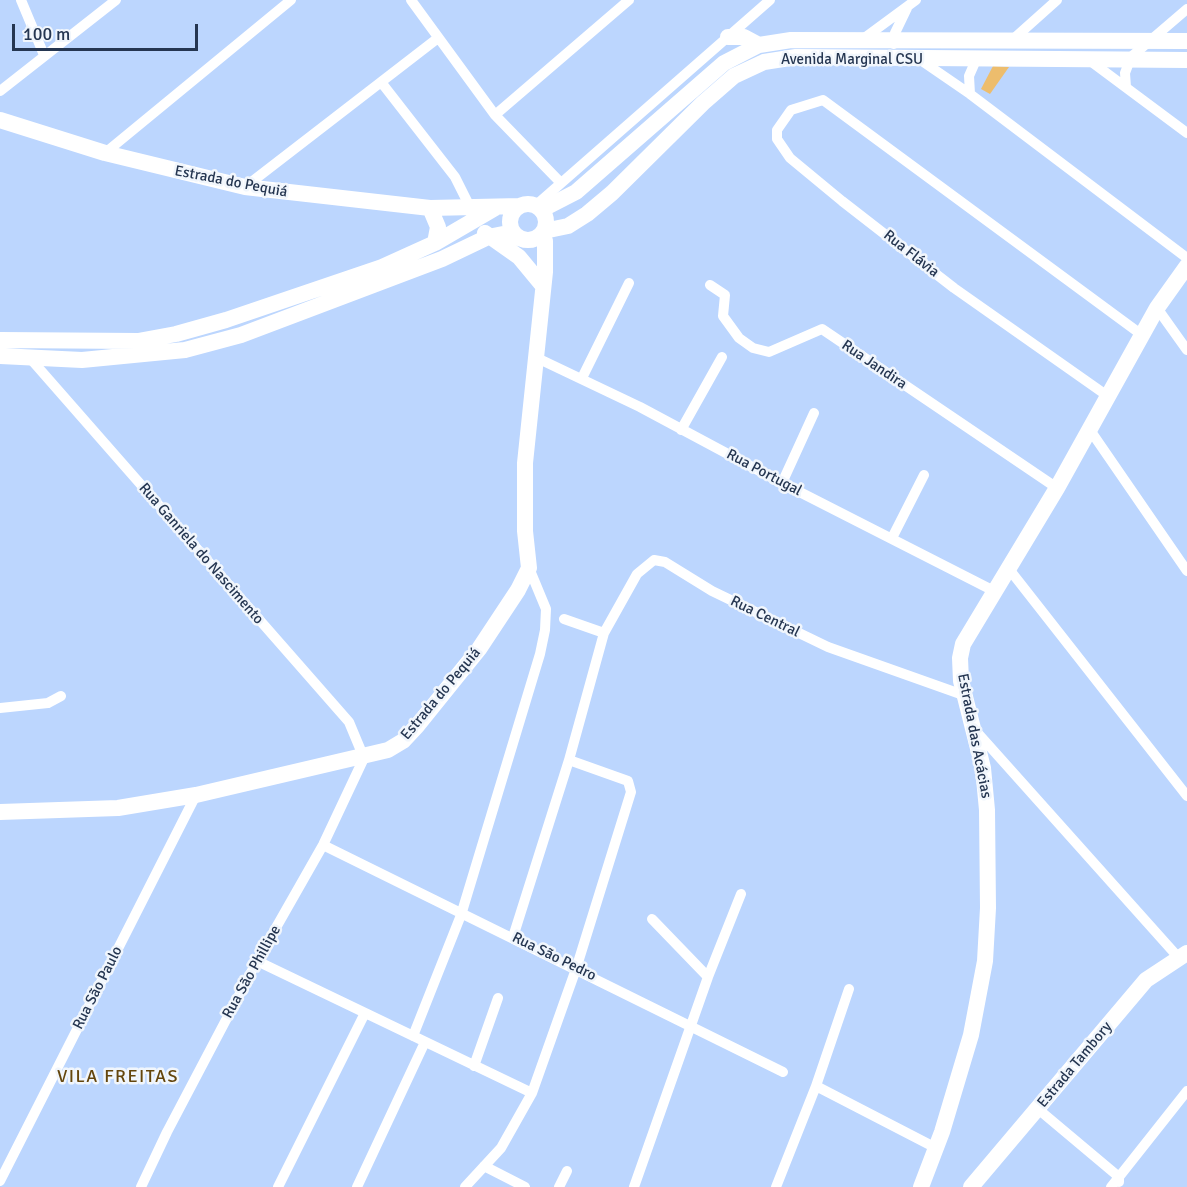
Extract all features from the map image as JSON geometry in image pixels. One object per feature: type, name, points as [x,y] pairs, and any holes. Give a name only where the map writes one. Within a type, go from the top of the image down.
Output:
[{"type":"main road","points":[[728,37],[744,37],[759,45]]},
{"type":"main road","name":"Avenida Marginal CSU","points":[[532,207],[576,192],[724,63],[759,45],[791,40],[1187,41]]},
{"type":"main road","points":[[1037,59],[1039,42]]},
{"type":"main road","name":"Avenida Marginal CSU","points":[[543,232],[568,226],[587,213],[612,193],[703,103],[734,76],[764,62],[782,58],[1089,60],[1131,57],[1187,60]]},
{"type":"main road","name":"Estrada do Pequiá","points":[[0,120],[105,153],[245,187],[472,212]]},
{"type":"main road","points":[[0,340],[138,341],[226,320],[382,267],[435,243],[472,212],[499,206],[532,207],[545,217],[543,232],[546,251],[525,463],[525,531],[529,567]]},
{"type":"main road","points":[[519,257],[511,218],[532,207]]},
{"type":"main road","points":[[430,208],[438,227],[435,243]]},
{"type":"main road","points":[[472,212],[488,237],[519,257],[543,286]]},
{"type":"main road","points":[[0,356],[82,360],[185,350],[242,335],[329,303],[442,259],[488,237],[514,234],[526,240],[543,232]]},
{"type":"main road","name":"Estrada das Acácias","points":[[921,1187],[936,1148],[971,1035],[985,961],[989,880],[987,810],[983,768],[961,681],[960,658],[963,644],[1057,488],[1157,308],[1187,266]]},
{"type":"main road","points":[[323,286],[329,303]]},
{"type":"main road","name":"Estrada do Pequiá","points":[[0,812],[118,808],[196,795],[364,758],[388,750],[403,741],[417,726],[479,649],[518,590],[529,567]]},
{"type":"main road","name":"Estrada Tambory","points":[[971,1187],[1146,980],[1183,955]]},
{"type":"street","points":[[21,0],[44,55]]},
{"type":"street","points":[[0,91],[116,0]]},
{"type":"street","points":[[105,153],[291,0]]},
{"type":"street","points":[[411,0],[495,115],[560,182]]},
{"type":"street","points":[[495,115],[629,0]]},
{"type":"street","points":[[532,207],[770,0]]},
{"type":"street","points":[[862,40],[916,0]]},
{"type":"street","points":[[1009,42],[1057,0]]},
{"type":"street","points":[[896,59],[893,40],[907,8]]},
{"type":"street","points":[[1126,87],[1125,73],[1131,57],[1187,9]]},
{"type":"street","points":[[245,187],[438,38]]},
{"type":"street","points":[[918,59],[970,94],[1187,258]]},
{"type":"street","points":[[970,94],[969,76],[975,60]]},
{"type":"street","points":[[1089,60],[1187,133]]},
{"type":"street","points":[[381,82],[455,177],[472,212]]},
{"type":"street","name":"Rua Flávia","points":[[1109,397],[954,288],[790,158],[777,139],[777,130],[791,110],[823,100],[1142,335]]},
{"type":"street","points":[[582,378],[628,283]]},
{"type":"street","name":"Rua Jandira","points":[[710,285],[725,295],[723,316],[739,338],[753,348],[769,352],[822,329],[1057,488]]},
{"type":"street","points":[[1157,308],[1187,350]]},
{"type":"street","name":"Rua Ganriela do Nascimento","points":[[29,357],[348,722],[364,758]]},
{"type":"street","name":"Rua Portugal","points":[[535,357],[582,378],[994,591]]},
{"type":"street","points":[[681,430],[722,357]]},
{"type":"street","points":[[782,483],[814,412]]},
{"type":"street","points":[[1090,430],[1187,571]]},
{"type":"street","points":[[892,538],[924,475]]},
{"type":"street","name":"Rua Central","points":[[604,633],[637,574],[647,564],[659,559],[712,591],[828,647],[966,696]]},
{"type":"street","points":[[413,1036],[461,915],[545,630],[546,609],[529,567]]},
{"type":"street","points":[[1009,569],[1187,796]]},
{"type":"street","points":[[513,937],[569,760],[604,633],[564,619]]},
{"type":"street","points":[[0,708],[48,703],[61,696]]},
{"type":"street","points":[[973,728],[1183,955]]},
{"type":"street","name":"Rua São Phillipe","points":[[141,1187],[167,1132],[257,961],[323,845],[364,758]]},
{"type":"street","points":[[465,1187],[501,1148],[532,1093],[576,969],[631,788],[628,781],[569,760]]},
{"type":"street","name":"Rua São Paulo","points":[[0,1181],[196,795]]},
{"type":"street","name":"Rua São Pedro","points":[[323,845],[461,915],[513,937],[692,1025],[783,1072]]},
{"type":"street","points":[[634,1187],[708,977],[741,894]]},
{"type":"street","points":[[652,919],[708,977]]},
{"type":"street","points":[[257,961],[532,1093]]},
{"type":"street","points":[[776,1187],[816,1086],[849,989]]},
{"type":"street","points":[[474,1066],[498,998]]},
{"type":"street","points":[[278,1187],[364,1013]]},
{"type":"street","points":[[357,1187],[425,1042]]},
{"type":"street","points":[[816,1086],[936,1148]]},
{"type":"street","points":[[1111,1187],[1119,1182],[1187,1091]]},
{"type":"street","points":[[1038,1109],[1119,1182]]},
{"type":"street","points":[[484,1166],[525,1187]]},
{"type":"street","points":[[559,1187],[567,1171]]},
{"type":"shaded area","points":[[993,66],[1009,67],[990,94],[981,89]]},
{"type":"district","name":"VILA FREITAS","points":[[118,1077]]}]
